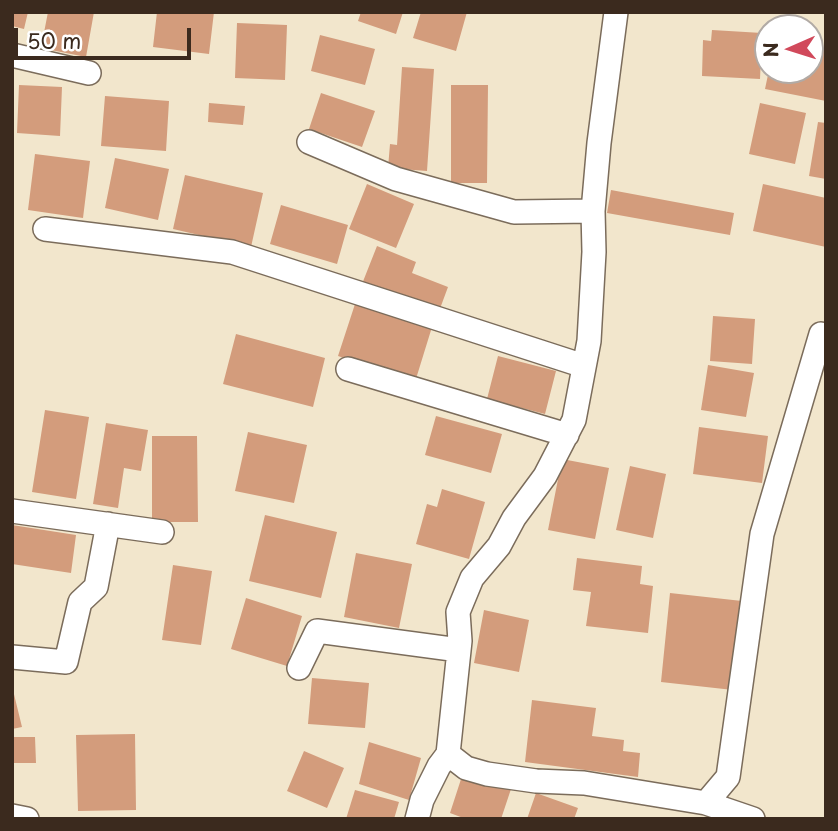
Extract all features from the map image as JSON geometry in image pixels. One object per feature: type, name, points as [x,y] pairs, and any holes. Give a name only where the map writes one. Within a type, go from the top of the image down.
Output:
[{"type":"street","points":[[417,819],[422,800],[448,754],[458,650],[458,612],[472,578],[499,546],[514,518],[545,476],[574,420],[589,341],[594,252],[593,211],[616,12]]},
{"type":"street","points":[[12,55],[89,73]]},
{"type":"street","points":[[309,142],[396,179],[514,212],[593,211]]},
{"type":"street","points":[[45,229],[232,253],[584,366]]},
{"type":"street","points":[[706,803],[728,777],[762,534],[821,334]]},
{"type":"street","points":[[348,369],[567,435]]},
{"type":"street","points":[[12,511],[162,532]]},
{"type":"street","points":[[12,657],[66,662],[80,602],[96,587],[108,524]]},
{"type":"street","points":[[299,668],[317,631],[458,650]]},
{"type":"street","points":[[448,754],[466,768],[487,774],[536,781],[584,783],[706,803],[753,819]]},
{"type":"street","points":[[12,816],[27,819]]},
{"type":"building","points":[[12,12],[28,12],[24,29],[12,26]]},
{"type":"building","points":[[48,12],[94,12],[86,57],[41,48]]},
{"type":"building","points":[[157,12],[214,12],[209,54],[153,47]]},
{"type":"building","points":[[361,12],[403,12],[396,34],[358,21]]},
{"type":"building","points":[[421,12],[467,12],[456,51],[413,38]]},
{"type":"building","points":[[237,23],[287,25],[285,80],[235,78]]},
{"type":"building","points":[[712,30],[754,33],[754,79],[702,76],[703,40],[711,41]]},
{"type":"building","points":[[320,35],[375,49],[365,85],[311,71]]},
{"type":"building","points":[[826,50],[826,101],[765,89],[766,84],[824,84]]},
{"type":"building","points":[[402,67],[434,69],[427,171],[388,168],[390,144],[397,145]]},
{"type":"building","points":[[19,85],[62,87],[60,136],[17,133]]},
{"type":"building","points":[[451,85],[488,85],[487,183],[451,183]]},
{"type":"building","points":[[321,93],[375,111],[362,147],[309,129]]},
{"type":"building","points":[[105,96],[169,101],[166,151],[101,146]]},
{"type":"building","points":[[209,103],[245,106],[243,125],[208,122]]},
{"type":"building","points":[[760,103],[806,113],[795,164],[749,154]]},
{"type":"building","points":[[818,122],[826,123],[826,179],[809,176]]},
{"type":"building","points":[[35,154],[90,161],[83,218],[28,210]]},
{"type":"building","points":[[115,158],[169,169],[158,220],[105,208]]},
{"type":"building","points":[[185,175],[263,193],[251,247],[173,229]]},
{"type":"building","points":[[367,184],[414,204],[396,248],[349,229]]},
{"type":"building","points":[[763,184],[826,198],[826,247],[753,231]]},
{"type":"building","points":[[611,190],[734,213],[730,235],[607,213]]},
{"type":"building","points":[[281,205],[348,225],[337,264],[270,244]]},
{"type":"building","points":[[377,246],[416,262],[412,273],[448,287],[438,314],[362,284]]},
{"type":"building","points":[[356,301],[432,327],[415,382],[338,356]]},
{"type":"building","points":[[713,316],[755,319],[752,364],[710,361]]},
{"type":"building","points":[[236,334],[325,358],[313,407],[223,384]]},
{"type":"building","points":[[498,356],[556,371],[545,414],[487,399]]},
{"type":"building","points":[[708,365],[754,373],[746,417],[701,410]]},
{"type":"building","points":[[45,410],[89,417],[76,499],[32,492]]},
{"type":"building","points":[[436,416],[502,434],[491,473],[425,455]]},
{"type":"building","points":[[106,423],[148,430],[141,471],[124,468],[118,508],[93,504]]},
{"type":"building","points":[[699,427],[768,436],[762,483],[693,474]]},
{"type":"building","points":[[248,432],[307,445],[294,503],[235,491]]},
{"type":"building","points":[[152,436],[197,436],[198,522],[152,522]]},
{"type":"building","points":[[562,459],[609,468],[595,539],[548,530]]},
{"type":"building","points":[[630,466],[666,474],[653,538],[616,530]]},
{"type":"building","points":[[442,489],[485,502],[469,559],[416,544],[427,504],[437,507]]},
{"type":"building","points":[[265,515],[337,532],[321,598],[249,581]]},
{"type":"building","points":[[12,525],[76,535],[71,573],[12,564]]},
{"type":"building","points":[[356,553],[412,564],[399,628],[344,617]]},
{"type":"building","points":[[577,558],[642,566],[640,584],[653,586],[648,633],[586,626],[591,592],[573,590]]},
{"type":"building","points":[[173,565],[212,571],[201,645],[162,640]]},
{"type":"building","points":[[670,593],[742,601],[733,690],[661,682]]},
{"type":"building","points":[[246,598],[302,616],[287,666],[231,649]]},
{"type":"building","points":[[484,610],[529,620],[519,672],[474,663]]},
{"type":"building","points":[[312,678],[369,683],[365,728],[308,724]]},
{"type":"building","points":[[12,686],[22,727],[12,729]]},
{"type":"building","points":[[532,700],[596,708],[592,736],[624,740],[623,751],[640,753],[638,777],[525,762]]},
{"type":"building","points":[[135,734],[136,810],[78,811],[76,735]]},
{"type":"building","points":[[12,737],[35,737],[36,763],[12,763]]},
{"type":"building","points":[[369,742],[421,758],[409,800],[359,784]]},
{"type":"building","points":[[304,751],[344,768],[327,808],[287,791]]},
{"type":"building","points":[[463,773],[511,789],[501,819],[466,819],[450,813]]},
{"type":"building","points":[[355,790],[399,802],[394,819],[346,819]]},
{"type":"building","points":[[536,793],[578,808],[574,819],[527,819]]}]
